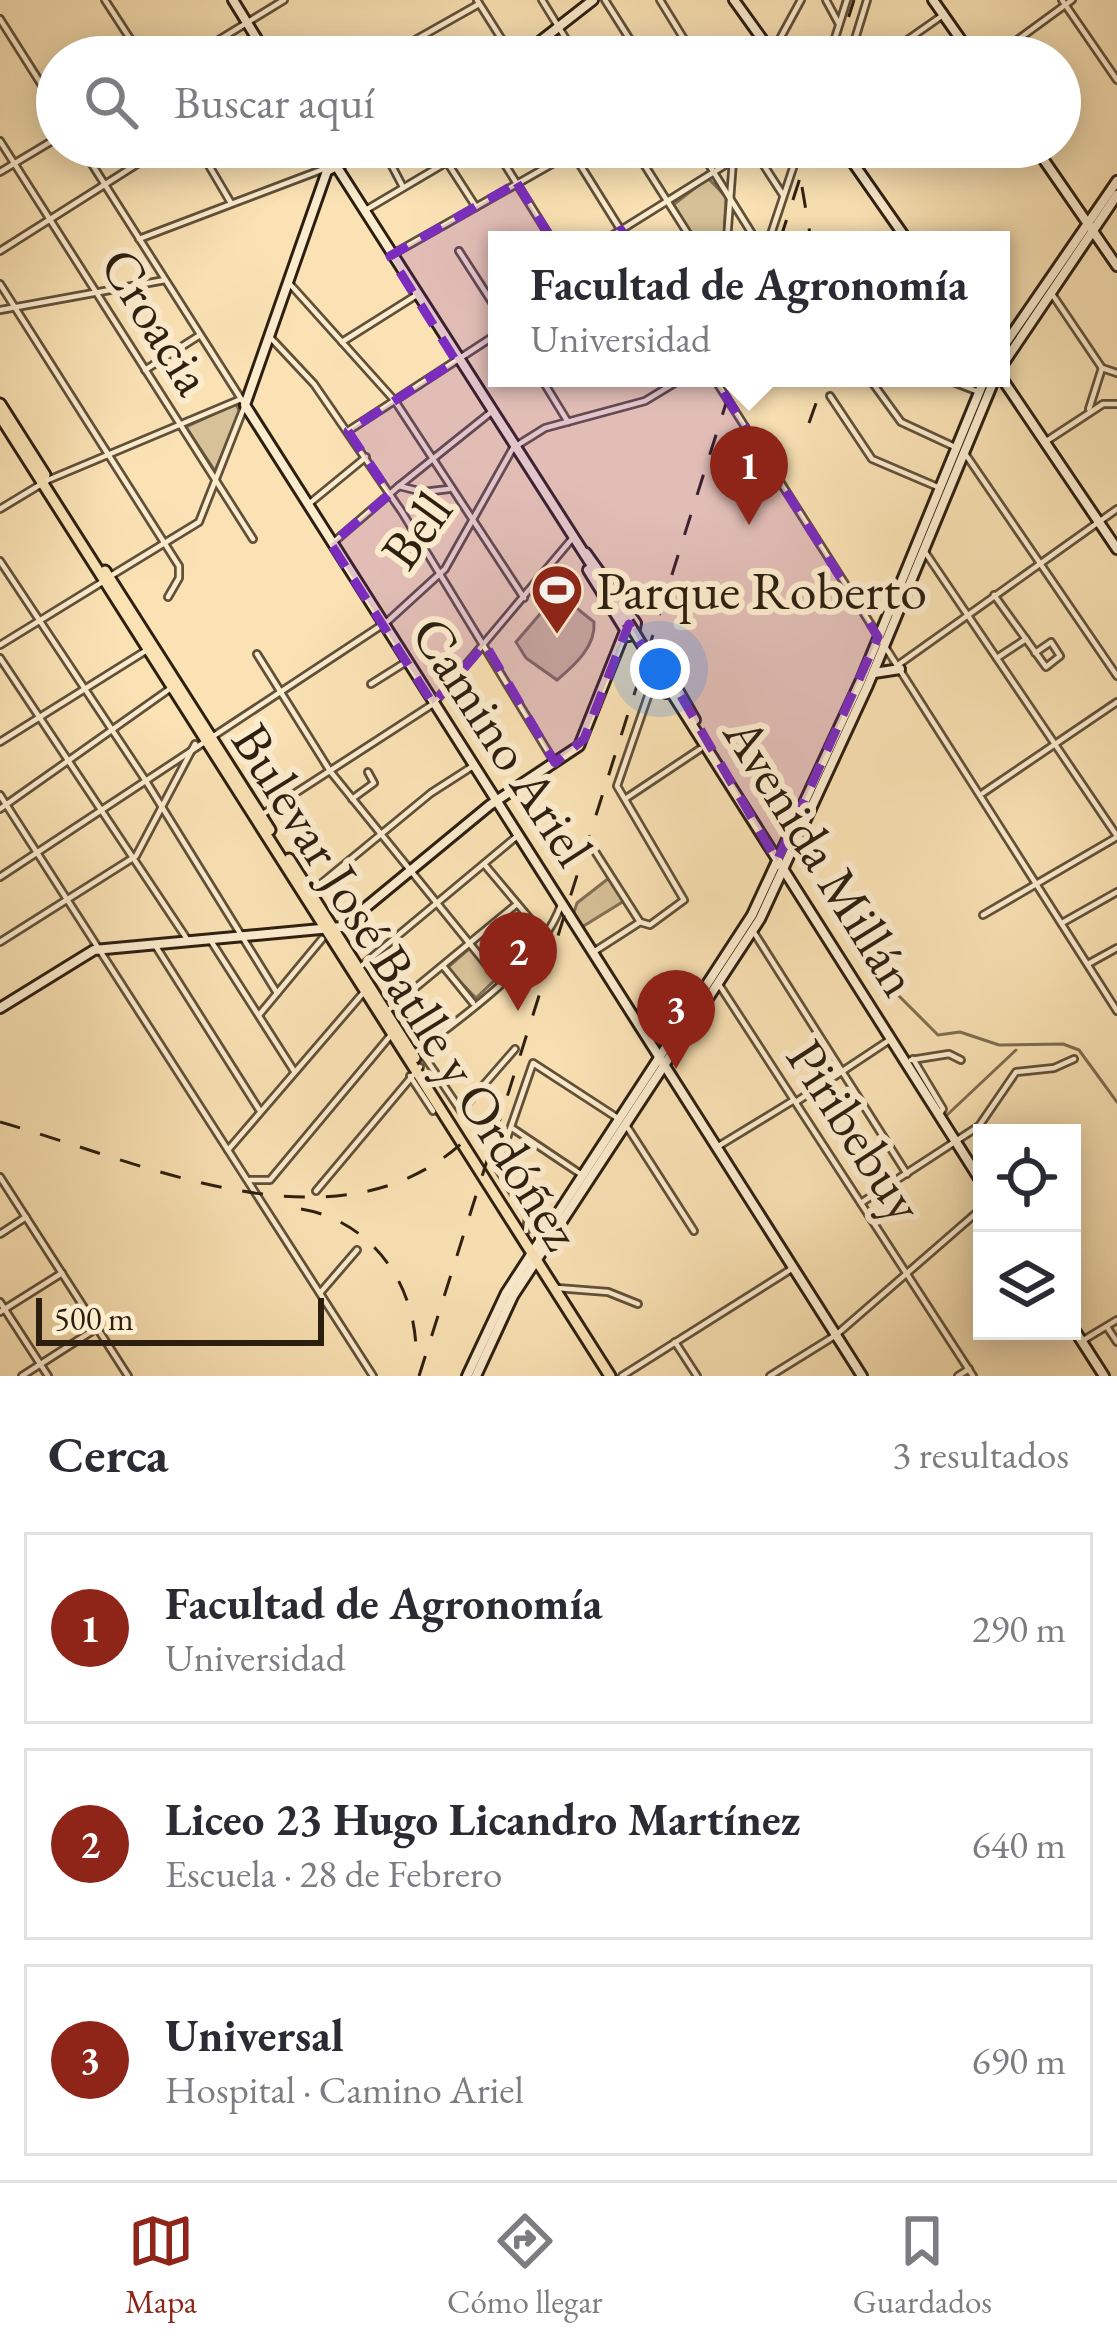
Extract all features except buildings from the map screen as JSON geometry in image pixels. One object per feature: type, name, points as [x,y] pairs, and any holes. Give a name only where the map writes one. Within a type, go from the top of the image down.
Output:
[{"type":"main road","points":[[232,0],[255,36]]},
{"type":"main road","points":[[546,36],[593,0]]},
{"type":"main road","points":[[734,0],[759,36]]},
{"type":"main road","points":[[933,0],[958,36]]},
{"type":"main road","points":[[243,402],[331,168]]},
{"type":"main road","name":"Avenida Millán","points":[[334,168],[626,633],[668,687],[891,1039],[909,1060],[973,1169]]},
{"type":"main road","points":[[856,168],[901,231]]},
{"type":"main road","points":[[1049,168],[1117,266]]},
{"type":"main road","points":[[1010,354],[1117,181]]},
{"type":"main road","points":[[1010,338],[1117,195]]},
{"type":"main road","points":[[661,1062],[752,931],[923,549],[981,387]]},
{"type":"main road","points":[[476,1375],[499,1305],[623,1122],[780,866],[873,674],[881,641],[940,488],[993,387]]},
{"type":"main road","points":[[1005,387],[1117,550]]},
{"type":"main road","name":"Camino Ariel","points":[[243,402],[862,1376]]},
{"type":"main road","name":"Bulevar José Batlle y Ordóñez","points":[[0,404],[45,482]]},
{"type":"main road","name":"Bulevar José Batlle y Ordóñez","points":[[0,416],[391,1035],[413,1054]]},
{"type":"main road","name":"Bulevar José Batlle y Ordóñez","points":[[106,579],[182,698]]},
{"type":"main road","points":[[0,1008],[97,949],[328,933],[495,801],[584,739],[626,633]]},
{"type":"main road","points":[[873,674],[899,667]]},
{"type":"main road","points":[[656,676],[662,668],[670,676],[704,749]]},
{"type":"main road","name":"Bulevar José Batlle y Ordóñez","points":[[202,738],[310,892],[328,933],[359,968],[413,1054],[415,1071],[536,1253],[570,1313]]},
{"type":"main road","name":"Bulevar José Batlle y Ordóñez","points":[[415,1071],[526,1231],[545,1276],[610,1376]]},
{"type":"main road","points":[[476,1375],[536,1253],[582,1175],[623,1122]]},
{"type":"main road","points":[[528,1274],[545,1276]]},
{"type":"main road","points":[[1082,1341],[1104,1376]]},
{"type":"street","points":[[105,0],[128,36]]},
{"type":"street","points":[[224,36],[284,0]]},
{"type":"street","points":[[542,0],[564,36]]},
{"type":"street","points":[[605,0],[628,36]]},
{"type":"street","points":[[660,0],[682,36]]},
{"type":"street","points":[[783,36],[801,0]]},
{"type":"street","points":[[826,0],[839,24]]},
{"type":"street","points":[[856,36],[867,0]]},
{"type":"street","points":[[830,8],[847,1]]},
{"type":"street","points":[[835,36],[847,1]]},
{"type":"street","points":[[1021,36],[1066,1],[1117,80]]},
{"type":"street","points":[[421,36],[478,2],[501,36]]},
{"type":"street","points":[[914,36],[944,15]]},
{"type":"street","points":[[0,19],[36,76]]},
{"type":"street","name":"Croacia","points":[[0,141],[253,539]]},
{"type":"street","points":[[0,172],[36,151]]},
{"type":"street","name":"Camino Ariel","points":[[95,168],[243,402]]},
{"type":"street","points":[[0,250],[131,168]]},
{"type":"street","points":[[211,168],[231,203]]},
{"type":"street","points":[[139,239],[324,168]]},
{"type":"street","points":[[393,168],[403,187]]},
{"type":"street","points":[[364,211],[436,168]]},
{"type":"street","points":[[451,168],[476,206]]},
{"type":"street","points":[[507,168],[546,231]]},
{"type":"street","points":[[390,256],[542,168]]},
{"type":"street","points":[[582,168],[621,230],[720,168]]},
{"type":"street","points":[[646,168],[686,231]]},
{"type":"street","points":[[711,168],[750,231]]},
{"type":"street","points":[[728,231],[732,168]]},
{"type":"street","points":[[766,168],[783,195]]},
{"type":"street","points":[[773,231],[793,168]]},
{"type":"street","points":[[459,251],[488,296]]},
{"type":"street","points":[[0,310],[165,280]]},
{"type":"street","points":[[289,283],[394,401],[524,598]]},
{"type":"street","points":[[0,284],[165,543],[180,572],[168,597]]},
{"type":"street","points":[[1051,293],[1102,368],[1117,373]]},
{"type":"street","points":[[342,342],[415,296]]},
{"type":"street","points":[[145,370],[200,335]]},
{"type":"street","points":[[269,336],[314,384],[348,431],[442,572],[554,763]]},
{"type":"street","points":[[348,431],[488,340]]},
{"type":"street","points":[[1088,412],[1102,368]]},
{"type":"street","points":[[547,387],[568,422]]},
{"type":"street","points":[[513,448],[568,422],[645,401],[668,387]]},
{"type":"street","points":[[875,387],[901,422],[960,450],[1117,676]]},
{"type":"street","points":[[966,387],[979,392]]},
{"type":"street","points":[[720,388],[1117,1011]]},
{"type":"street","points":[[830,396],[872,459],[940,488]]},
{"type":"street","points":[[0,509],[45,482],[243,402]]},
{"type":"street","points":[[0,645],[199,521],[243,402]]},
{"type":"street","points":[[1045,442],[1088,412],[1106,403],[1117,404]]},
{"type":"street","points":[[331,544],[490,413]]},
{"type":"street","name":"Bell","points":[[0,877],[202,738],[382,625],[442,572],[513,448]]},
{"type":"street","points":[[307,505],[366,458]]},
{"type":"street","points":[[399,486],[423,492],[452,488]]},
{"type":"street","points":[[899,667],[1117,508]]},
{"type":"street","points":[[260,816],[433,704],[570,539]]},
{"type":"street","points":[[923,549],[1117,837],[983,915]]},
{"type":"street","points":[[0,561],[164,809],[277,993]]},
{"type":"street","points":[[994,595],[1035,653]]},
{"type":"street","points":[[998,658],[1026,639]]},
{"type":"street","points":[[0,742],[148,650]]},
{"type":"street","points":[[257,654],[331,771],[500,981]]},
{"type":"street","points":[[0,658],[189,942]]},
{"type":"street","points":[[371,684],[406,662]]},
{"type":"street","points":[[596,853],[640,922],[650,925],[679,907],[684,896],[617,783],[656,676]]},
{"type":"street","points":[[3,807],[172,688]]},
{"type":"street","points":[[981,794],[1117,702]]},
{"type":"street","points":[[0,942],[134,857],[202,738]]},
{"type":"street","points":[[624,800],[704,749]]},
{"type":"street","points":[[310,892],[473,766]]},
{"type":"street","points":[[352,799],[374,783],[368,772]]},
{"type":"street","points":[[0,795],[3,807],[373,1376]]},
{"type":"street","points":[[359,968],[517,836]]},
{"type":"street","points":[[484,864],[546,938]]},
{"type":"street","points":[[1062,923],[1117,892]]},
{"type":"street","points":[[386,1012],[517,904]]},
{"type":"street","points":[[413,1054],[546,938],[561,905]]},
{"type":"street","points":[[592,952],[640,922]]},
{"type":"street","points":[[752,931],[907,1174]]},
{"type":"street","points":[[259,1015],[328,933]]},
{"type":"street","points":[[211,941],[294,1071]]},
{"type":"street","points":[[154,945],[260,1111]]},
{"type":"street","points":[[1088,964],[1117,948]]},
{"type":"street","points":[[443,965],[473,1004]]},
{"type":"street","name":"Piribebuy","points":[[718,983],[971,1373]]},
{"type":"street","points":[[228,1150],[364,992]]},
{"type":"street","points":[[246,1179],[271,1180],[391,1035]]},
{"type":"street","points":[[716,1147],[891,1039]]},
{"type":"street","name":"Bulevar José Batlle y Ordóñez","points":[[413,1054],[458,1109],[464,1110],[514,1049]]},
{"type":"street","points":[[909,1060],[950,1054],[961,1060]]},
{"type":"street","points":[[861,1203],[988,1118],[1016,1072],[1054,1068],[1074,1059]]},
{"type":"street","points":[[582,1175],[510,1127],[533,1063],[623,1122],[694,1231]]},
{"type":"street","points":[[316,1191],[415,1071]]},
{"type":"street","name":"Bulevar José Batlle y Ordóñez","points":[[415,1071],[433,1111]]},
{"type":"street","name":"Bulevar José Batlle y Ordóñez","points":[[510,1127],[496,1167],[528,1217],[526,1231]]},
{"type":"street","points":[[0,1177],[128,1376]]},
{"type":"street","points":[[770,1376],[836,1335],[973,1216]]},
{"type":"street","points":[[0,1234],[26,1217]]},
{"type":"street","points":[[320,1293],[358,1250]]},
{"type":"street","points":[[622,1376],[793,1268]]},
{"type":"street","points":[[2,1311],[62,1273]]},
{"type":"street","points":[[556,1288],[608,1292],[638,1304]]},
{"type":"street","points":[[0,1302],[47,1376]]},
{"type":"street","points":[[1082,1341],[1117,1320]]},
{"type":"street","points":[[1107,1326],[1117,1342]]},
{"type":"street","points":[[22,1376],[98,1328]]},
{"type":"street","points":[[675,1342],[698,1376]]},
{"type":"street","points":[[958,1376],[971,1373]]},
{"type":"highlighted area","points":[[517,183],[567,264],[621,230],[878,637],[777,861],[663,665],[657,670],[629,624],[584,739],[555,763],[485,644],[433,704],[331,544],[390,494],[348,431],[456,361],[390,256]]},
{"type":"shaded area","points":[[708,178],[726,197],[724,231],[689,231],[673,205]]},
{"type":"shaded area","points":[[236,404],[240,412],[215,471],[186,427]]},
{"type":"shaded area","name":"Parque Roberto","points":[[558,593],[594,622],[594,631],[588,647],[557,680],[526,658],[516,642]]},
{"type":"shaded area","points":[[609,878],[624,901],[582,927],[573,915],[577,903]]},
{"type":"shaded area","points":[[470,948],[496,979],[476,998],[447,968]]},
{"type":"waterway","points":[[897,994],[938,1035],[960,1032],[999,1045],[1063,1044],[1079,1050],[1117,1102]]},
{"type":"waterway","points":[[947,1115],[1016,1050]]},
{"type":"railway","points":[[843,36],[854,0]]},
{"type":"railway","points":[[783,231],[803,168]]},
{"type":"railway","points":[[802,187],[809,231]]},
{"type":"railway","points":[[419,1376],[731,387]]},
{"type":"railway","points":[[809,423],[822,387]]},
{"type":"railway","points":[[0,1122],[197,1182],[264,1194],[330,1196],[392,1184],[450,1153],[500,1100]]},
{"type":"railway","points":[[301,1209],[350,1227],[387,1262],[409,1308],[416,1361]]},
{"type":"place","name":"Facultad de Agronomía","points":[[749,525]]},
{"type":"place","name":"Parque Roberto","points":[[557,636]]},
{"type":"place","name":"Liceo 23 Hugo Licandro Martínez","points":[[518,1011]]},
{"type":"place","name":"Universal","points":[[676,1069]]}]
